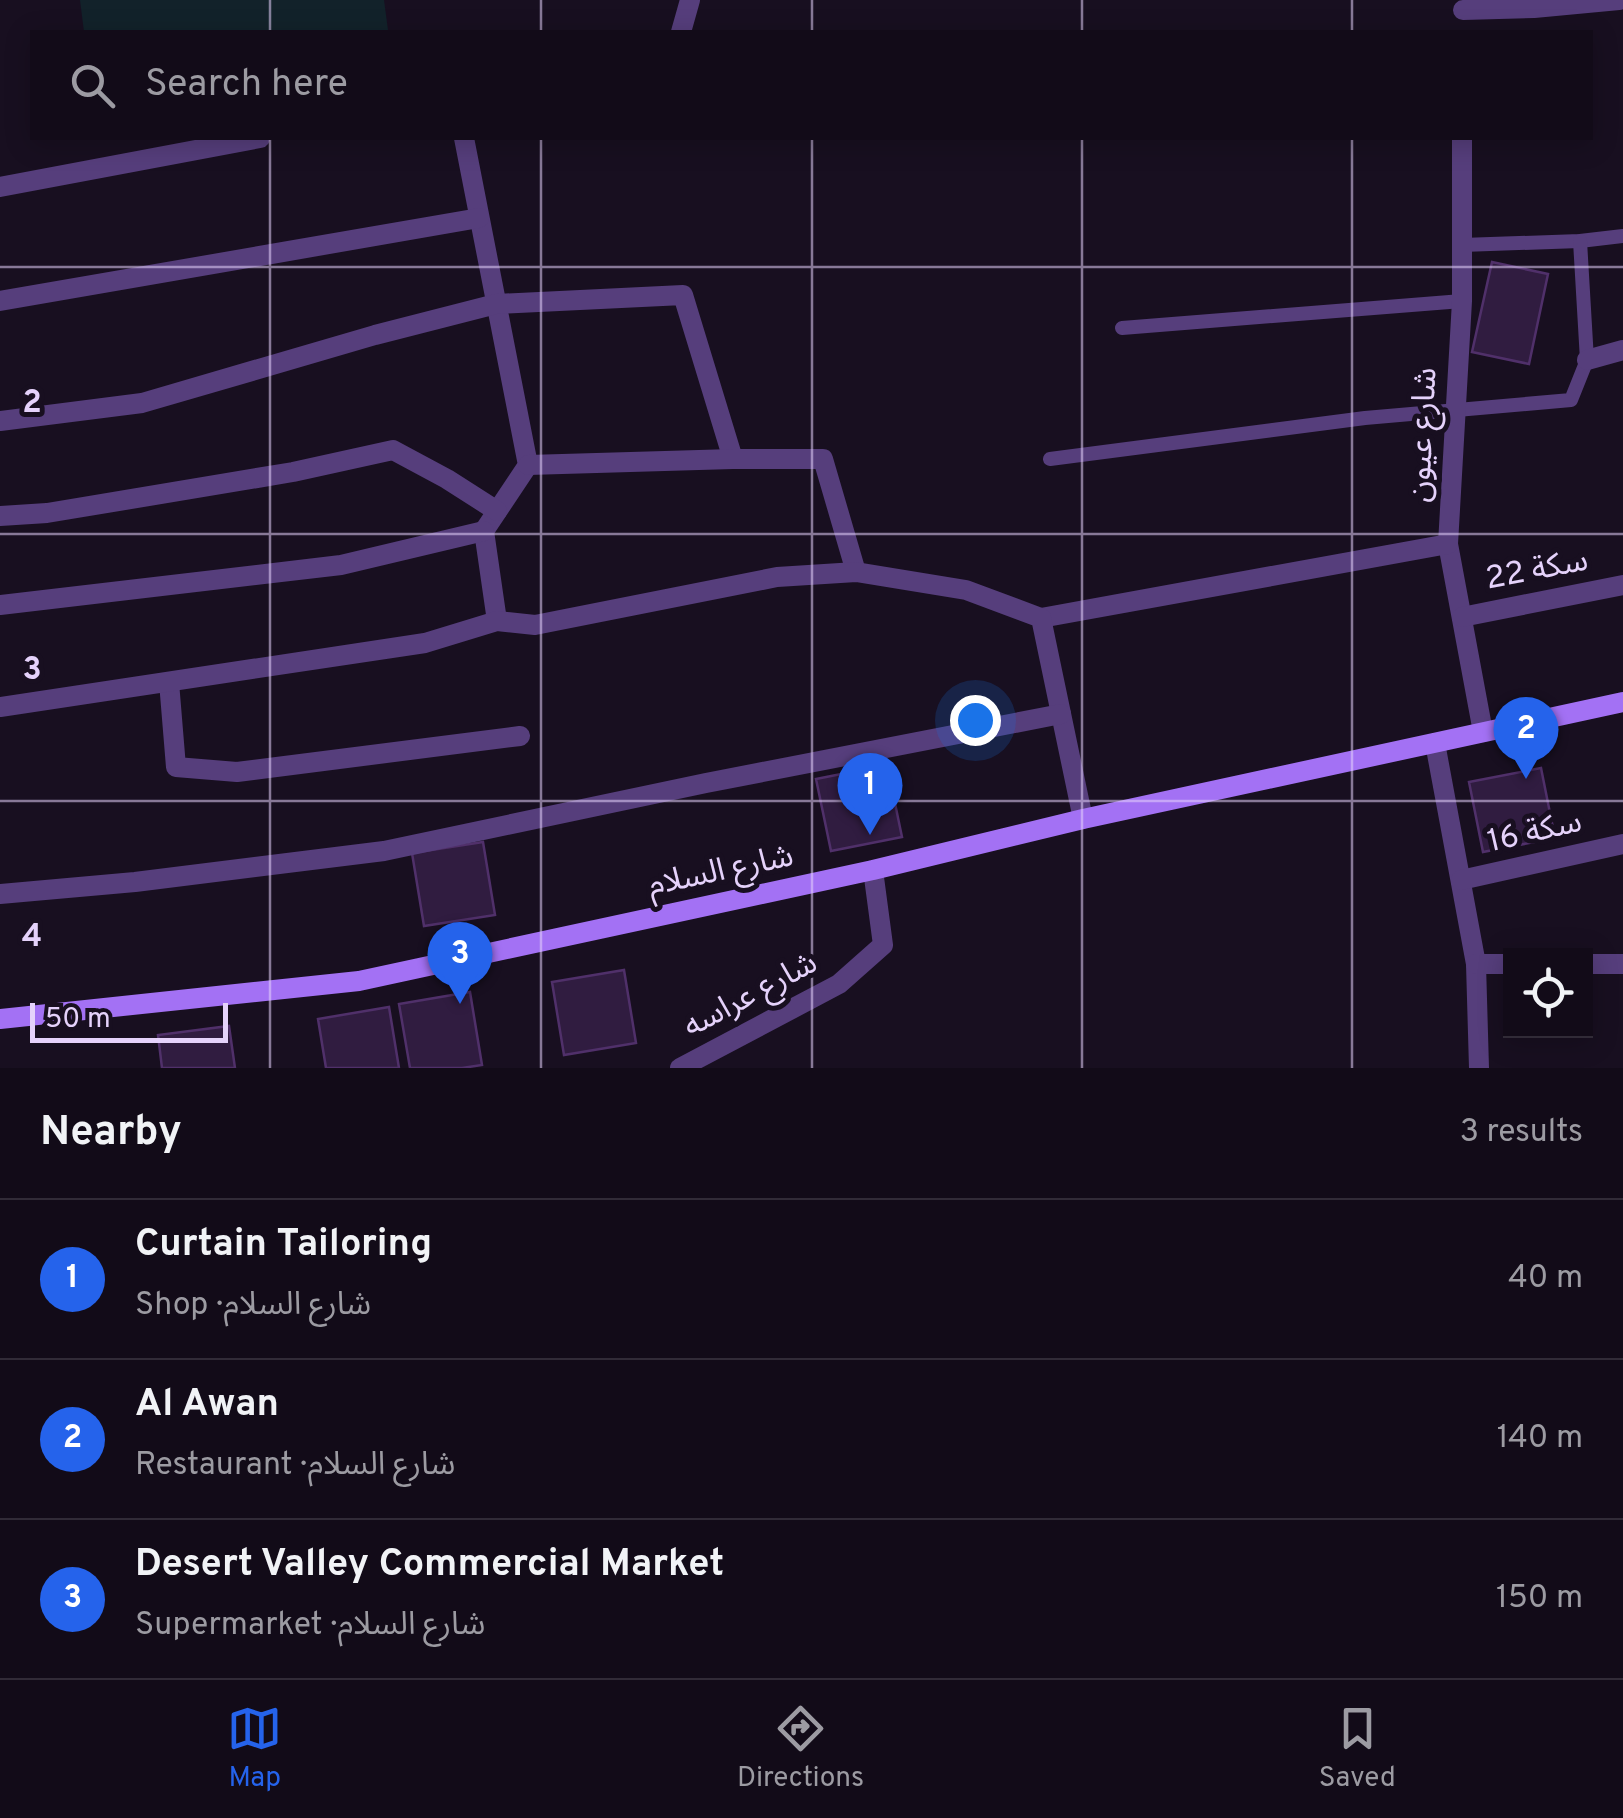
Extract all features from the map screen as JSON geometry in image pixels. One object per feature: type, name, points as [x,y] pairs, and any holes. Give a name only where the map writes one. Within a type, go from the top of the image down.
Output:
[{"type":"street","points":[[682,30],[690,0]]},
{"type":"street","points":[[1463,30],[1461,5],[1566,6],[1619,0]]},
{"type":"street","points":[[0,187],[249,140]]},
{"type":"street","points":[[464,140],[528,465],[484,531],[497,621]]},
{"type":"street","name":"شارع عيون","points":[[1462,140],[1462,301],[1448,544],[1483,732]]},
{"type":"street","points":[[0,302],[480,218]]},
{"type":"street","points":[[0,421],[142,402],[496,304],[683,294],[733,459]]},
{"type":"street","points":[[1587,360],[1623,350]]},
{"type":"street","points":[[0,516],[47,513],[274,476],[393,450],[497,511]]},
{"type":"street","points":[[528,465],[824,459],[856,572]]},
{"type":"street","points":[[0,606],[341,565],[484,531]]},
{"type":"street","points":[[0,706],[425,644],[497,621],[535,625],[777,577],[856,572],[966,590],[1041,618],[1448,544]]},
{"type":"street","name":"سكة 22","points":[[1462,617],[1623,585]]},
{"type":"street","points":[[1041,618],[1083,820]]},
{"type":"street","points":[[169,682],[176,767],[237,772],[520,736]]},
{"type":"street","name":"شارع السلام","points":[[0,1019],[359,981],[1623,702]]},
{"type":"street","points":[[0,894],[135,882],[384,850],[1061,714]]},
{"type":"street","points":[[1435,742],[1476,964],[1479,1068]]},
{"type":"street","name":"سكة 16","points":[[1460,880],[1623,844]]},
{"type":"street","name":"شارع عراسه","points":[[680,1068],[839,984],[883,945],[873,870]]},
{"type":"street","points":[[1476,964],[1503,964]]},
{"type":"street","points":[[1593,964],[1623,964]]},
{"type":"lane","points":[[1462,245],[1623,236]]},
{"type":"lane","points":[[1050,459],[1365,418],[1571,400],[1587,360],[1580,241]]},
{"type":"lane","points":[[1122,328],[1462,301]]},
{"type":"shaded area","points":[[80,0],[384,0],[388,30],[84,30]]},
{"type":"building","points":[[1492,262],[1548,274],[1529,364],[1472,352]]},
{"type":"building","points":[[887,765],[902,837],[831,851],[816,779]]},
{"type":"building","points":[[1541,768],[1555,838],[1483,852],[1469,782]]},
{"type":"building","points":[[483,842],[495,915],[424,926],[412,853]]},
{"type":"building","points":[[624,970],[636,1043],[564,1055],[552,982]]},
{"type":"building","points":[[470,992],[482,1065],[410,1068],[399,1004]]},
{"type":"building","points":[[389,1007],[399,1068],[326,1068],[318,1019]]},
{"type":"building","points":[[229,1026],[235,1068],[162,1068],[158,1035]]},
{"type":"place","name":"Al Awan","points":[[1526,779]]},
{"type":"place","name":"Curtain Tailoring","points":[[870,835]]},
{"type":"place","name":"Desert Valley Commercial Market","points":[[460,1004]]}]
